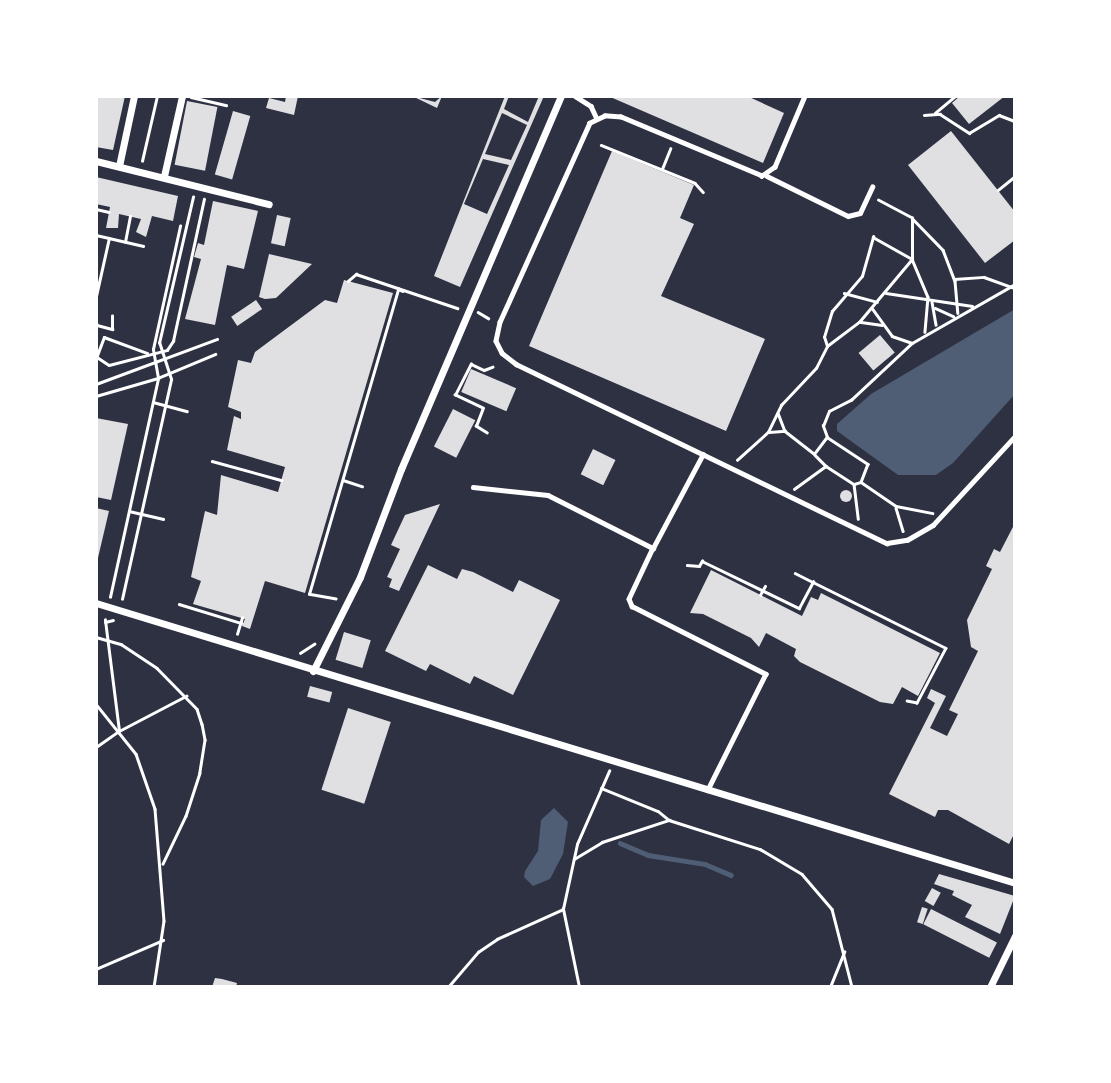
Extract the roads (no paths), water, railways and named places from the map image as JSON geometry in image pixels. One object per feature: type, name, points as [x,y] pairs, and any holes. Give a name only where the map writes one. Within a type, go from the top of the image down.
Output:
[{"type":"street","points":[[119,166],[134,96]]},
{"type":"street","points":[[164,176],[184,96]]},
{"type":"street","points":[[313,671],[360,577],[468,311],[561,96]]},
{"type":"street","points":[[96,161],[270,204]]},
{"type":"street","points":[[96,603],[1015,883]]},
{"type":"street","points":[[990,987],[1015,936]]},
{"type":"lane","points":[[575,96],[591,106],[597,119]]},
{"type":"lane","points":[[767,176],[775,167],[804,98]]},
{"type":"lane","points":[[872,187],[860,213],[848,216],[767,176],[757,176],[621,117],[597,119],[580,138],[500,322],[496,341],[516,364],[887,543],[906,540],[933,525],[1015,436]]},
{"type":"lane","points":[[703,454],[629,599],[632,606],[766,674],[708,790]]},
{"type":"lane","points":[[473,487],[548,495],[653,548]]},
{"type":"water","points":[[1015,309],[1015,394],[953,463],[936,475],[898,475],[837,431],[837,424],[871,394]]},
{"type":"water","points":[[554,808],[568,822],[563,854],[550,879],[533,886],[524,877],[525,871],[538,851],[541,820]]},
{"type":"waterway","points":[[620,843],[648,855],[705,864],[731,875]]}]
